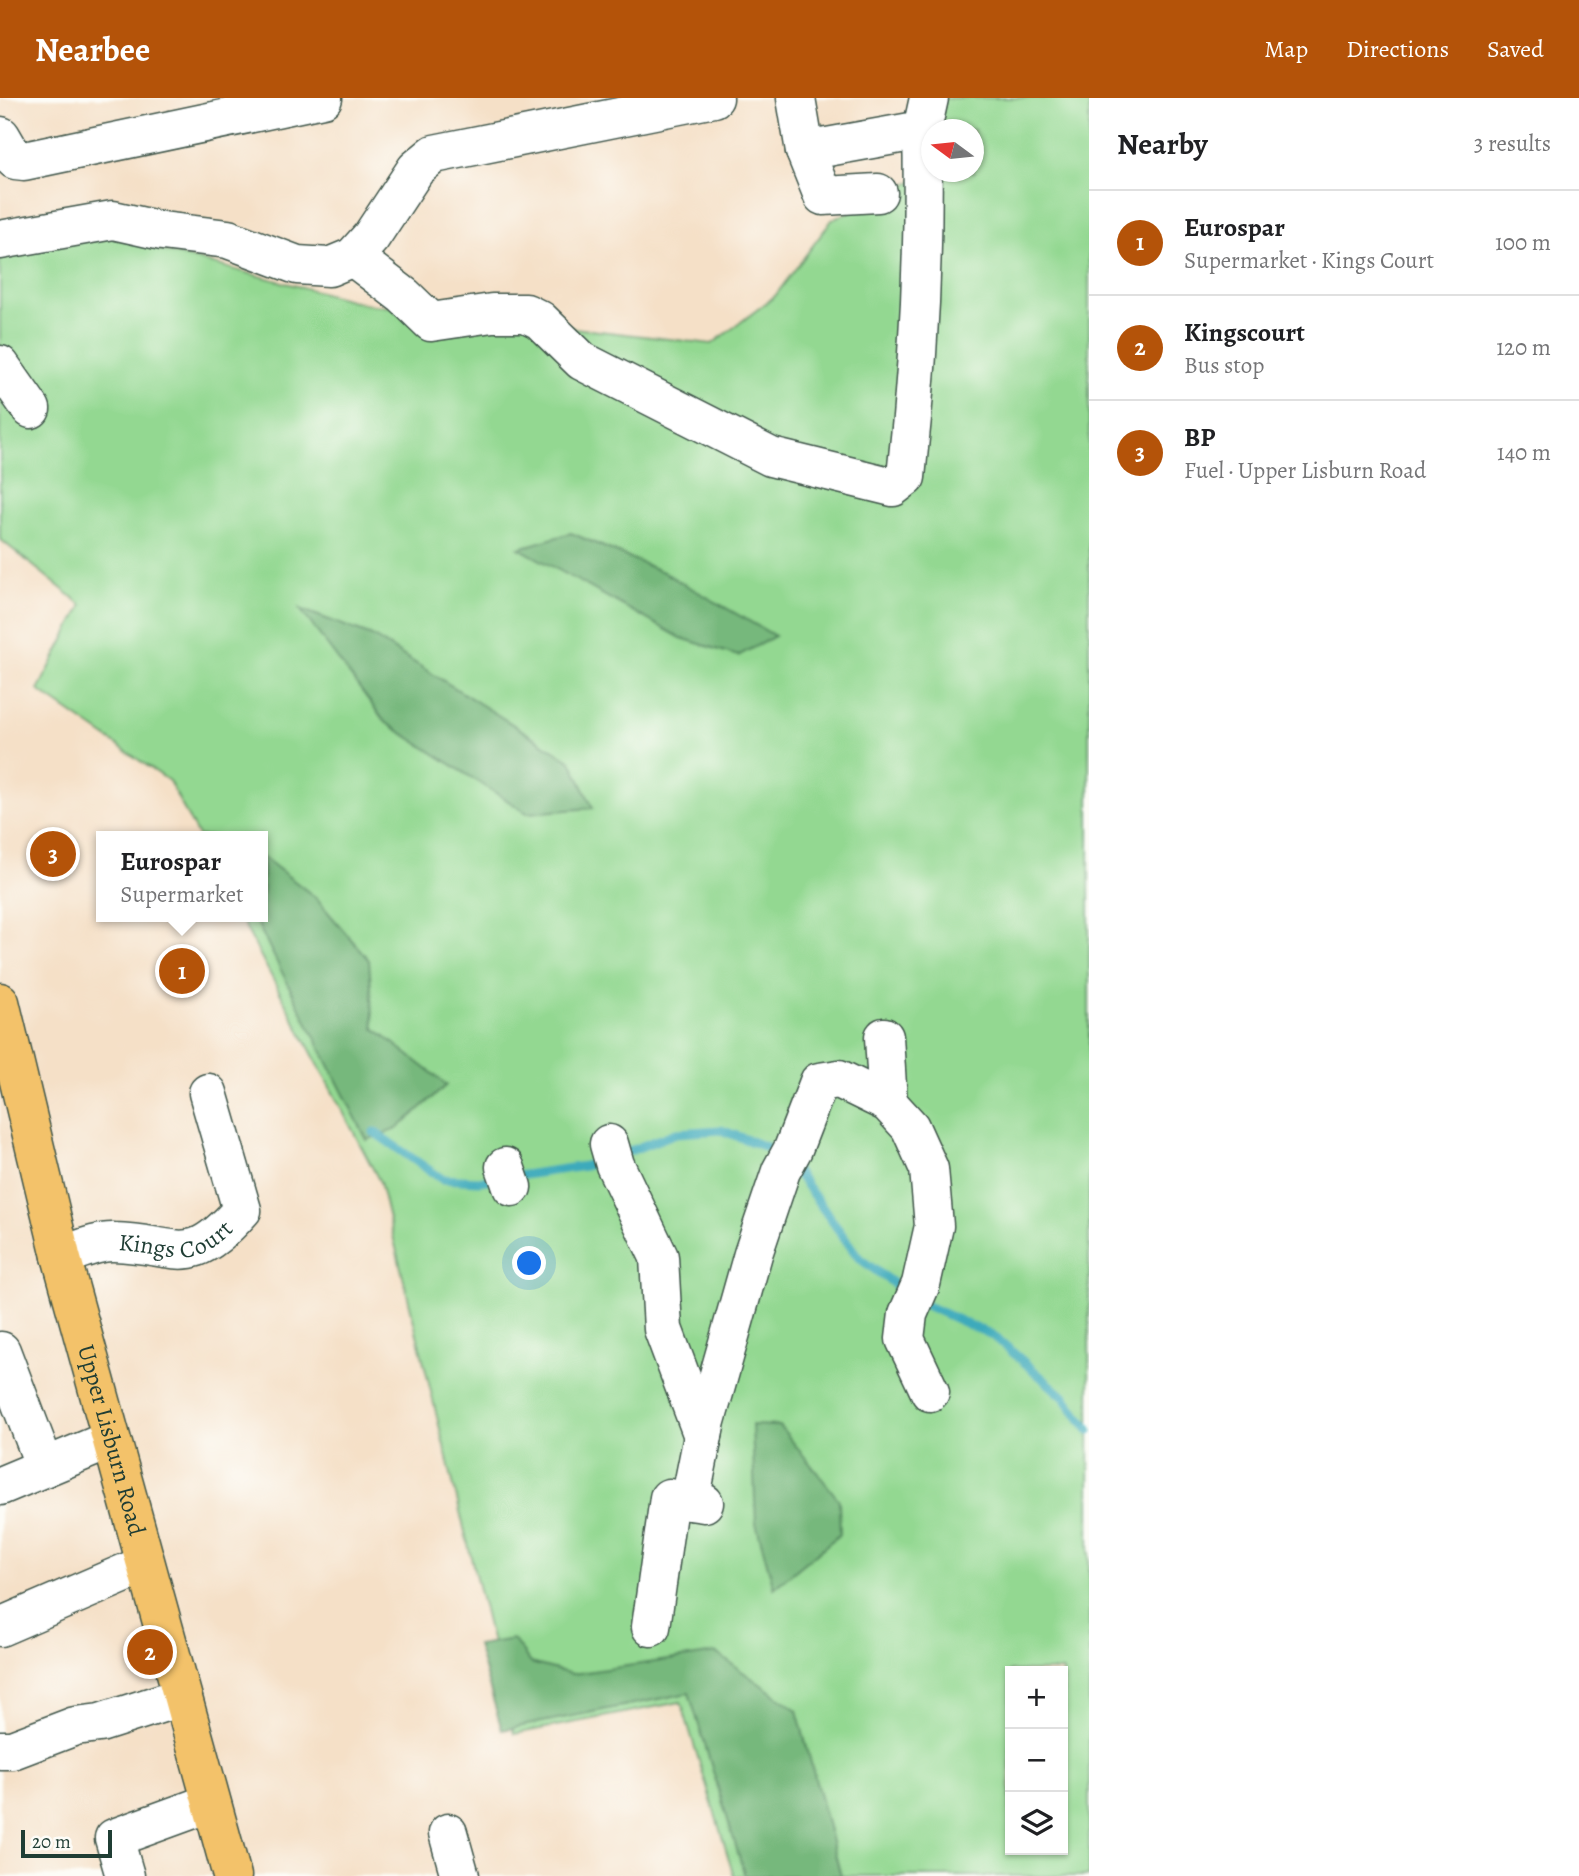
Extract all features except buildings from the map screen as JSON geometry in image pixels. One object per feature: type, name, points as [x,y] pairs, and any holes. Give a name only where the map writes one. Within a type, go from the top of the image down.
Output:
[{"type":"main road","name":"Upper Lisburn Road","points":[[0,1002],[61,1256],[144,1565],[232,1876]]},
{"type":"street","points":[[1,136],[15,160],[24,161],[323,98]]},
{"type":"street","points":[[2,243],[113,220],[162,231],[228,239],[297,265],[329,267],[353,257],[371,237],[416,169],[434,154],[714,98]]},
{"type":"street","points":[[796,98],[805,151],[823,196],[878,193]]},
{"type":"street","points":[[353,257],[404,296],[432,322],[492,313],[526,313],[540,320],[582,361],[771,457],[893,487],[906,477],[919,367],[925,114],[805,151]]},
{"type":"street","points":[[0,365],[32,409]]},
{"type":"street","points":[[884,1037],[888,1102]]},
{"type":"street","points":[[651,1627],[669,1498],[702,1502],[704,1436],[752,1254],[819,1082],[839,1079],[888,1102],[910,1127],[929,1169],[934,1226],[905,1339],[930,1392]]},
{"type":"street","name":"Kings Court","points":[[61,1256],[112,1242],[164,1250],[197,1249],[223,1231],[242,1210],[208,1093]]},
{"type":"street","points":[[612,1154],[659,1257],[663,1329],[704,1436]]},
{"type":"street","points":[[1,1351],[45,1467]]},
{"type":"street","points":[[0,1486],[110,1440]]},
{"type":"street","points":[[0,1627],[144,1565]]},
{"type":"street","points":[[0,1750],[12,1750],[75,1726],[100,1723],[181,1697]]},
{"type":"street","points":[[125,1876],[114,1838],[210,1804]]},
{"type":"street","points":[[448,1833],[460,1876]]},
{"type":"green space","points":[[919,98],[1089,98],[1089,1876],[734,1876],[681,1702],[514,1734],[380,1182],[243,922],[268,922],[268,831],[195,831],[169,781],[38,690],[82,605],[0,539],[0,250],[93,232],[365,304],[712,344],[775,296],[832,220],[915,180]]},
{"type":"green space","points":[[571,533],[663,572],[775,636],[738,656],[681,638],[519,548]]},
{"type":"green space","points":[[300,609],[372,636],[571,761],[593,808],[527,813],[385,722]]},
{"type":"green space","points":[[268,861],[315,897],[369,960],[374,1028],[447,1085],[397,1129],[367,1140],[257,922],[268,922]]},
{"type":"green space","points":[[752,1425],[780,1426],[839,1500],[840,1534],[774,1588],[756,1523]]},
{"type":"green space","points":[[513,1639],[531,1663],[572,1674],[716,1653],[797,1710],[841,1876],[745,1876],[689,1693],[502,1730],[477,1645]]},
{"type":"waterway","points":[[622,1154],[676,1133],[721,1130],[782,1153]]},
{"type":"waterway","points":[[374,1132],[442,1179],[479,1181],[499,1178]]},
{"type":"waterway","points":[[517,1176],[585,1166],[606,1159]]},
{"type":"waterway","points":[[793,1167],[859,1258],[906,1293]]},
{"type":"waterway","points":[[923,1304],[994,1336],[1064,1397],[1089,1430]]},
{"type":"place","name":"BP","points":[[53,854]]},
{"type":"place","name":"Eurospar","points":[[182,971]]},
{"type":"place","name":"Kingscourt","points":[[150,1652]]}]
